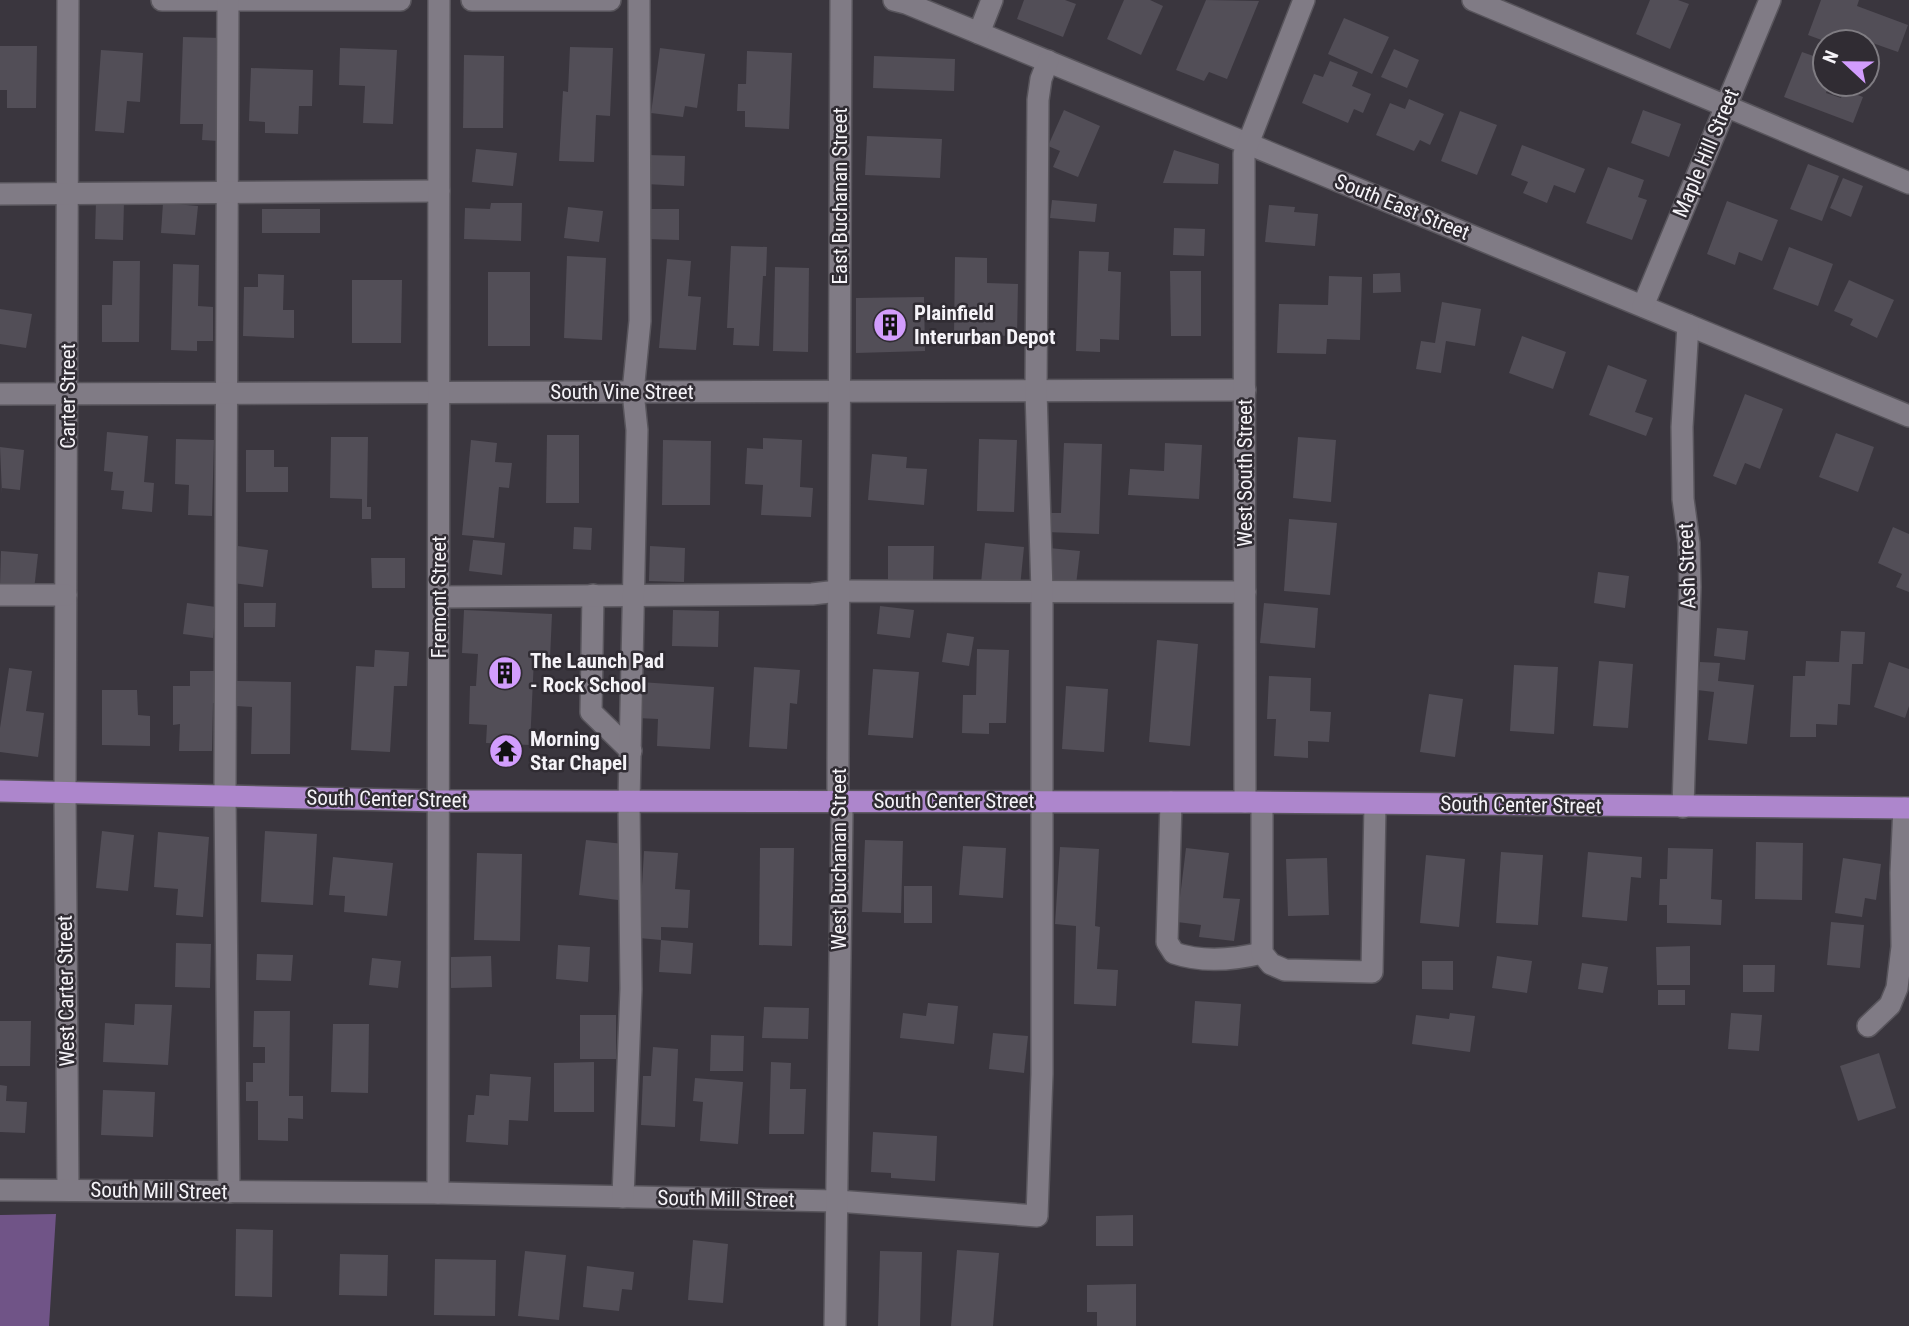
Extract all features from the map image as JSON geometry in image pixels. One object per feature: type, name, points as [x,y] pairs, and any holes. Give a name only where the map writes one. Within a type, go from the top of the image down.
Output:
[{"type":"main road","name":"South Center Street","points":[[0,791],[439,801],[1253,802],[1906,807]]},
{"type":"street","name":"Carter Street","points":[[65,792],[68,0]]},
{"type":"street","points":[[162,0],[400,0]]},
{"type":"street","points":[[228,0],[225,796],[229,1192]]},
{"type":"street","name":"Fremont Street","points":[[439,0],[439,1193]]},
{"type":"street","points":[[472,0],[610,0]]},
{"type":"street","points":[[623,1197],[631,989],[629,802],[637,430],[634,392],[640,321],[639,0]]},
{"type":"street","name":"East Buchanan Street","points":[[838,391],[841,0]]},
{"type":"street","name":"South East Street","points":[[894,0],[1909,416]]},
{"type":"street","points":[[979,33],[992,0]]},
{"type":"street","name":"West South Street","points":[[1262,953],[1245,592],[1244,154],[1304,0]]},
{"type":"street","points":[[1473,0],[1909,183]]},
{"type":"street","name":"Maple Hill Street","points":[[1643,306],[1770,0]]},
{"type":"street","points":[[1042,802],[1042,592],[1036,391],[1038,100],[1041,79],[1048,61]]},
{"type":"street","points":[[0,194],[439,191]]},
{"type":"street","name":"Ash Street","points":[[1683,807],[1690,587],[1689,543],[1683,499],[1682,427],[1688,325]]},
{"type":"street","name":"South Vine Street","points":[[0,394],[1245,390]]},
{"type":"street","name":"West Buchanan Street","points":[[835,1326],[842,827],[842,812],[838,801],[838,391]]},
{"type":"street","points":[[439,597],[813,594],[838,591],[1245,592]]},
{"type":"street","points":[[0,594],[66,595]]},
{"type":"street","points":[[593,595],[591,712],[631,751]]},
{"type":"street","name":"West Carter Street","points":[[65,792],[68,1190]]},
{"type":"street","name":"South Mill Street","points":[[0,1190],[439,1193],[836,1201],[1037,1216],[1042,1074],[1042,802]]},
{"type":"street","points":[[1171,802],[1167,942],[1174,953],[1190,959],[1237,959],[1262,953],[1271,964],[1285,971],[1371,972],[1375,804]]},
{"type":"street","points":[[1868,1026],[1890,1005],[1897,988],[1902,947],[1901,873],[1906,807]]},
{"type":"shaded area","points":[[56,1214],[49,1326],[0,1326],[0,1215]]},
{"type":"building","points":[[1024,0],[1065,0],[1076,4],[1063,37],[1017,19]]},
{"type":"building","points":[[1124,0],[1150,0],[1163,6],[1141,55],[1107,39]]},
{"type":"building","points":[[1206,0],[1259,1],[1227,79],[1209,72],[1204,81],[1176,70]]},
{"type":"building","points":[[1650,0],[1678,0],[1689,4],[1670,49],[1636,34]]},
{"type":"building","points":[[1821,0],[1859,0],[1857,6],[1908,25],[1898,52],[1881,46],[1881,28],[1811,28],[1811,36],[1808,35]]},
{"type":"building","points":[[1344,18],[1389,37],[1372,74],[1328,54]]},
{"type":"building","points":[[183,37],[222,38],[219,141],[202,140],[203,124],[180,124]]},
{"type":"building","points":[[0,46],[37,46],[36,108],[7,108],[7,90],[0,90]]},
{"type":"building","points":[[570,47],[613,48],[610,116],[596,115],[594,162],[559,161],[563,91],[568,92]]},
{"type":"building","points":[[340,48],[397,50],[393,124],[363,123],[365,86],[339,85]]},
{"type":"building","points":[[660,48],[705,54],[697,108],[685,106],[683,117],[651,113]]},
{"type":"building","points":[[1394,49],[1419,60],[1407,88],[1381,77]]},
{"type":"building","points":[[101,50],[143,53],[140,102],[127,101],[124,133],[95,131]]},
{"type":"building","points":[[747,51],[792,53],[789,129],[745,127],[745,111],[737,111],[738,84],[746,84]]},
{"type":"building","points":[[1802,52],[1811,55],[1811,98],[1863,98],[1853,123],[1784,97]]},
{"type":"building","points":[[464,55],[504,56],[503,128],[463,128]]},
{"type":"building","points":[[874,56],[955,59],[954,91],[873,88]]},
{"type":"building","points":[[1330,61],[1358,72],[1352,86],[1371,94],[1363,113],[1354,109],[1348,123],[1302,103],[1314,74],[1323,77]]},
{"type":"building","points":[[251,68],[313,70],[312,106],[299,106],[298,134],[265,133],[265,122],[249,121]]},
{"type":"building","points":[[1409,99],[1444,114],[1430,145],[1420,140],[1414,151],[1376,135],[1390,103],[1405,109]]},
{"type":"building","points":[[1064,110],[1100,126],[1078,177],[1053,167],[1060,151],[1048,146]]},
{"type":"building","points":[[1643,110],[1681,124],[1669,157],[1631,143]]},
{"type":"building","points":[[1460,111],[1497,125],[1477,175],[1441,161]]},
{"type":"building","points":[[867,136],[942,139],[940,178],[865,175]]},
{"type":"building","points":[[1522,145],[1585,169],[1575,193],[1554,185],[1547,203],[1523,193],[1528,182],[1511,175]]},
{"type":"building","points":[[476,149],[517,153],[513,186],[472,182]]},
{"type":"building","points":[[1174,150],[1219,164],[1218,184],[1163,183]]},
{"type":"building","points":[[647,155],[685,156],[684,186],[646,184]]},
{"type":"building","points":[[1808,164],[1839,176],[1822,221],[1790,209]]},
{"type":"building","points":[[1608,167],[1644,180],[1638,197],[1647,200],[1632,240],[1586,223]]},
{"type":"building","points":[[1843,178],[1863,186],[1851,217],[1830,208]]},
{"type":"building","points":[[1052,200],[1097,204],[1095,222],[1050,218]]},
{"type":"building","points":[[96,201],[124,202],[123,240],[95,239]]},
{"type":"building","points":[[1727,201],[1778,220],[1762,261],[1739,252],[1735,265],[1707,254]]},
{"type":"building","points":[[163,203],[198,206],[195,235],[161,233]]},
{"type":"building","points":[[491,203],[522,203],[521,241],[464,239],[465,208],[490,209]]},
{"type":"building","points":[[1269,205],[1295,207],[1294,212],[1318,214],[1315,246],[1265,242]]},
{"type":"building","points":[[568,207],[603,211],[599,242],[564,238]]},
{"type":"building","points":[[262,209],[320,209],[320,233],[262,233]]},
{"type":"building","points":[[648,209],[679,209],[679,240],[647,239]]},
{"type":"building","points":[[1174,228],[1205,229],[1204,256],[1173,255]]},
{"type":"building","points":[[731,246],[767,247],[759,346],[733,345],[734,328],[727,328]]},
{"type":"building","points":[[1789,247],[1833,264],[1818,306],[1773,289]]},
{"type":"building","points":[[1079,251],[1109,252],[1108,271],[1121,272],[1119,340],[1100,339],[1100,352],[1076,351]]},
{"type":"building","points":[[567,256],[606,258],[602,340],[564,338]]},
{"type":"building","points":[[955,257],[987,258],[987,283],[1018,284],[1017,336],[954,335]]},
{"type":"building","points":[[667,259],[691,261],[688,296],[701,297],[696,350],[659,348]]},
{"type":"building","points":[[113,261],[140,261],[139,342],[102,342],[102,305],[112,305]]},
{"type":"building","points":[[173,264],[199,265],[198,306],[213,307],[213,341],[197,341],[197,351],[171,350]]},
{"type":"building","points":[[775,267],[809,268],[808,352],[773,351]]},
{"type":"building","points":[[1170,271],[1201,271],[1201,336],[1171,336]]},
{"type":"building","points":[[488,272],[530,272],[530,346],[488,346]]},
{"type":"building","points":[[1400,273],[1401,292],[1373,293],[1373,274]]},
{"type":"building","points":[[258,274],[284,275],[283,310],[294,310],[294,338],[243,336],[244,287],[258,287]]},
{"type":"building","points":[[1329,276],[1362,277],[1360,340],[1327,339],[1326,354],[1277,353],[1279,304],[1328,305]]},
{"type":"building","points":[[352,280],[402,280],[401,343],[352,343]]},
{"type":"building","points":[[1849,280],[1894,300],[1877,338],[1850,325],[1853,319],[1834,311]]},
{"type":"building","name":"Plainfield Interurban Depot","points":[[924,297],[925,351],[856,353],[856,298]]},
{"type":"building","points":[[1442,302],[1481,309],[1475,346],[1446,341],[1441,373],[1416,369],[1421,341],[1435,343]]},
{"type":"building","points":[[0,309],[32,314],[26,348],[0,344]]},
{"type":"building","points":[[1522,336],[1566,352],[1553,389],[1509,373]]},
{"type":"building","points":[[1608,365],[1647,380],[1635,412],[1653,418],[1646,436],[1589,415]]},
{"type":"building","points":[[1745,394],[1783,409],[1760,469],[1745,463],[1736,485],[1713,476]]},
{"type":"building","points":[[107,432],[148,436],[144,482],[154,483],[152,512],[122,509],[124,491],[111,490],[113,472],[104,471]]},
{"type":"building","points":[[1836,433],[1874,447],[1858,492],[1819,477]]},
{"type":"building","points":[[547,435],[579,435],[579,503],[546,503]]},
{"type":"building","points":[[331,437],[368,437],[367,507],[371,507],[371,519],[362,519],[362,499],[330,498]]},
{"type":"building","points":[[1298,437],[1336,440],[1331,502],[1293,498]]},
{"type":"building","points":[[763,438],[802,440],[800,487],[813,488],[811,517],[761,515],[763,485],[745,484],[747,448],[763,449]]},
{"type":"building","points":[[176,439],[214,440],[212,516],[188,515],[189,485],[175,484]]},
{"type":"building","points":[[979,439],[1017,440],[1014,512],[977,511]]},
{"type":"building","points":[[471,440],[497,443],[495,462],[512,463],[509,488],[499,487],[494,538],[462,535]]},
{"type":"building","points":[[663,440],[711,441],[710,505],[662,505]]},
{"type":"building","points":[[1064,443],[1102,444],[1099,534],[1046,532],[1047,513],[1061,513]]},
{"type":"building","points":[[1165,443],[1202,445],[1199,499],[1128,495],[1130,469],[1164,471]]},
{"type":"building","points":[[0,447],[24,450],[20,490],[2,488],[2,494]]},
{"type":"building","points":[[246,450],[274,450],[274,467],[288,467],[288,492],[246,492]]},
{"type":"building","points":[[872,454],[907,457],[906,468],[927,469],[924,505],[868,500]]},
{"type":"building","points":[[1289,519],[1337,523],[1330,595],[1284,591]]},
{"type":"building","points":[[574,527],[592,528],[591,550],[573,549]]},
{"type":"building","points":[[1893,527],[1909,534],[1909,592],[1896,587],[1902,574],[1878,563]]},
{"type":"building","points":[[473,540],[505,543],[502,575],[469,571]]},
{"type":"building","points":[[985,543],[1024,547],[1020,587],[981,583]]},
{"type":"building","points":[[238,546],[268,550],[263,587],[233,583]]},
{"type":"building","points":[[650,546],[685,548],[684,582],[649,581]]},
{"type":"building","points":[[888,546],[934,546],[933,580],[888,580]]},
{"type":"building","points":[[1049,548],[1080,551],[1076,585],[1045,582]]},
{"type":"building","points":[[1,551],[38,554],[34,590],[0,586]]},
{"type":"building","points":[[371,558],[405,558],[405,588],[372,588]]},
{"type":"building","points":[[1598,572],[1629,576],[1625,608],[1594,603]]},
{"type":"building","points":[[187,603],[216,607],[213,638],[183,634]]},
{"type":"building","points":[[244,603],[276,603],[275,627],[244,627]]},
{"type":"building","points":[[1264,603],[1318,608],[1315,648],[1260,643]]},
{"type":"building","points":[[880,606],[914,610],[910,638],[877,634]]},
{"type":"building","name":"The Launch Pad - Rock School","points":[[464,610],[552,614],[550,659],[534,658],[530,745],[486,743],[487,725],[469,724],[470,686],[476,686],[478,654],[462,653]]},
{"type":"building","points":[[673,610],[719,611],[718,647],[672,646]]},
{"type":"building","points":[[1717,628],[1748,631],[1745,660],[1714,656]]},
{"type":"building","points":[[1841,631],[1865,632],[1863,664],[1852,664],[1850,705],[1838,704],[1837,725],[1816,724],[1816,737],[1790,737],[1793,676],[1805,676],[1806,661],[1839,662]]},
{"type":"building","points":[[947,633],[974,637],[969,666],[942,662]]},
{"type":"building","points":[[1157,640],[1198,644],[1190,746],[1149,742]]},
{"type":"building","points":[[977,649],[1009,650],[1006,723],[989,723],[989,734],[962,733],[963,695],[976,695]]},
{"type":"building","points":[[375,650],[409,652],[407,686],[394,686],[390,752],[351,750],[356,666],[374,667]]},
{"type":"building","points":[[1599,661],[1633,664],[1628,728],[1593,726]]},
{"type":"building","points":[[1700,662],[1720,663],[1718,681],[1754,685],[1747,744],[1708,740],[1714,692],[1697,690]]},
{"type":"building","points":[[1889,662],[1909,669],[1909,706],[1905,718],[1874,707]]},
{"type":"building","points":[[1514,665],[1558,667],[1554,734],[1510,731]]},
{"type":"building","points":[[754,667],[800,670],[797,704],[790,703],[787,749],[749,747]]},
{"type":"building","points":[[9,668],[32,671],[26,711],[44,713],[38,757],[0,752],[0,728]]},
{"type":"building","points":[[873,669],[919,672],[913,738],[868,735]]},
{"type":"building","points":[[190,671],[220,671],[220,703],[213,703],[212,751],[179,751],[180,724],[173,725],[173,686],[190,686]]},
{"type":"building","points":[[1269,676],[1311,678],[1310,711],[1331,712],[1329,742],[1308,741],[1308,758],[1274,756],[1276,719],[1267,719]]},
{"type":"building","points":[[237,681],[291,682],[290,754],[251,754],[252,707],[236,706]]},
{"type":"building","points":[[640,682],[714,687],[710,749],[657,746],[658,719],[637,718]]},
{"type":"building","points":[[1066,686],[1108,689],[1104,752],[1062,749]]},
{"type":"building","points":[[102,690],[137,690],[138,715],[150,716],[150,746],[102,745]]},
{"type":"building","points":[[1429,694],[1463,699],[1455,757],[1420,752]]},
{"type":"building","points":[[102,831],[134,835],[128,891],[96,888]]},
{"type":"building","points":[[265,831],[317,834],[313,905],[261,902]]},
{"type":"building","points":[[158,832],[209,837],[203,917],[176,915],[178,889],[154,887]]},
{"type":"building","points":[[586,840],[624,844],[618,900],[579,895]]},
{"type":"building","points":[[865,840],[903,841],[901,913],[862,912]]},
{"type":"building","points":[[1756,842],[1803,843],[1802,900],[1755,899]]},
{"type":"building","points":[[963,846],[1006,848],[1003,898],[959,895]]},
{"type":"building","points":[[1060,847],[1099,849],[1095,926],[1100,927],[1097,969],[1118,970],[1116,1006],[1074,1004],[1076,926],[1055,924]]},
{"type":"building","points":[[760,848],[794,848],[792,946],[759,945]]},
{"type":"building","points":[[1186,848],[1229,853],[1223,898],[1240,899],[1234,941],[1199,937],[1201,925],[1177,922]]},
{"type":"building","points":[[1668,848],[1713,849],[1711,899],[1722,900],[1721,925],[1667,923],[1667,905],[1659,905],[1660,879],[1667,879]]},
{"type":"building","points":[[644,851],[678,853],[675,889],[690,890],[688,928],[661,927],[661,940],[639,938]]},
{"type":"building","points":[[1501,852],[1543,855],[1538,925],[1496,923]]},
{"type":"building","points":[[1588,852],[1642,857],[1641,878],[1631,877],[1627,921],[1582,917]]},
{"type":"building","points":[[477,853],[522,854],[520,941],[474,940]]},
{"type":"building","points":[[1426,855],[1465,859],[1459,927],[1420,923]]},
{"type":"building","points":[[333,857],[393,863],[387,916],[344,912],[345,896],[329,895]]},
{"type":"building","points":[[1327,858],[1329,915],[1288,916],[1286,859]]},
{"type":"building","points":[[1843,858],[1881,864],[1876,900],[1865,898],[1862,917],[1835,913]]},
{"type":"building","points":[[904,886],[932,886],[932,923],[904,923]]},
{"type":"building","points":[[1831,922],[1864,925],[1860,968],[1827,965]]},
{"type":"building","points":[[661,940],[693,943],[691,974],[659,972]]},
{"type":"building","points":[[176,943],[211,944],[210,988],[175,987]]},
{"type":"building","points":[[558,945],[590,947],[588,982],[556,979]]},
{"type":"building","points":[[1690,946],[1690,985],[1657,985],[1656,947]]},
{"type":"building","points":[[257,954],[293,955],[291,981],[256,980]]},
{"type":"building","points":[[491,956],[492,987],[451,988],[451,957]]},
{"type":"building","points":[[1497,956],[1532,961],[1527,993],[1492,988]]},
{"type":"building","points":[[372,958],[401,961],[398,988],[369,985]]},
{"type":"building","points":[[1422,961],[1453,961],[1453,990],[1422,989]]},
{"type":"building","points":[[1582,963],[1608,967],[1603,993],[1578,989]]},
{"type":"building","points":[[1743,965],[1775,965],[1774,992],[1743,992]]},
{"type":"building","points":[[1658,990],[1685,990],[1685,1005],[1658,1005]]},
{"type":"building","points":[[1195,1001],[1241,1004],[1238,1046],[1192,1043]]},
{"type":"building","points":[[928,1003],[958,1006],[954,1044],[900,1038],[903,1013],[926,1016]]},
{"type":"building","points":[[135,1004],[172,1005],[168,1065],[103,1062],[105,1023],[134,1025]]},
{"type":"building","points":[[764,1007],[809,1008],[808,1039],[762,1038]]},
{"type":"building","points":[[254,1011],[290,1011],[289,1096],[303,1096],[303,1119],[288,1118],[288,1141],[258,1140],[258,1101],[246,1101],[246,1082],[253,1082],[253,1063],[265,1063],[265,1047],[253,1047]]},
{"type":"building","points":[[1450,1013],[1475,1016],[1470,1052],[1412,1044],[1416,1015],[1449,1019]]},
{"type":"building","points":[[1731,1013],[1762,1015],[1759,1051],[1728,1049]]},
{"type":"building","points":[[580,1015],[616,1015],[616,1059],[580,1059]]},
{"type":"building","points":[[0,1021],[31,1021],[30,1066],[0,1066]]},
{"type":"building","points":[[333,1024],[369,1024],[368,1093],[331,1092]]},
{"type":"building","points":[[993,1033],[1028,1036],[1024,1073],[989,1069]]},
{"type":"building","points":[[711,1035],[744,1036],[743,1071],[710,1071]]},
{"type":"building","points":[[653,1047],[678,1049],[675,1127],[641,1125],[643,1076],[651,1076]]},
{"type":"building","points":[[1879,1053],[1896,1108],[1858,1121],[1840,1066]]},
{"type":"building","points":[[594,1062],[594,1112],[554,1112],[554,1063]]},
{"type":"building","points":[[771,1062],[791,1063],[790,1089],[806,1089],[804,1134],[769,1134]]},
{"type":"building","points":[[490,1074],[531,1077],[528,1121],[509,1120],[508,1145],[466,1142],[468,1115],[474,1115],[476,1095],[489,1096]]},
{"type":"building","points":[[695,1078],[743,1082],[738,1144],[700,1141],[703,1102],[693,1101]]},
{"type":"building","points":[[0,1085],[7,1086],[6,1101],[27,1102],[25,1133],[0,1132]]},
{"type":"building","points":[[103,1090],[155,1092],[153,1137],[101,1135]]},
{"type":"building","points":[[873,1132],[937,1136],[935,1181],[891,1178],[891,1173],[871,1172]]},
{"type":"building","points":[[1133,1215],[1133,1246],[1096,1246],[1096,1216]]},
{"type":"building","points":[[236,1229],[273,1230],[272,1297],[235,1296]]},
{"type":"building","points":[[693,1240],[728,1244],[723,1303],[688,1300]]},
{"type":"building","points":[[957,1250],[999,1253],[993,1326],[951,1326]]},
{"type":"building","points":[[525,1251],[566,1255],[559,1320],[518,1316]]},
{"type":"building","points":[[880,1251],[922,1252],[920,1326],[878,1326]]},
{"type":"building","points":[[340,1254],[388,1255],[387,1296],[339,1295]]},
{"type":"building","points":[[435,1259],[496,1260],[495,1316],[434,1315]]},
{"type":"building","points":[[587,1266],[634,1272],[632,1290],[622,1289],[619,1311],[583,1307]]},
{"type":"building","points":[[1136,1284],[1136,1326],[1097,1326],[1097,1312],[1087,1312],[1087,1285]]},
{"type":"place","name":"Plainfield Interurban Depot","points":[[890,325]]},
{"type":"place","name":"The Launch Pad - Rock School","points":[[505,673]]},
{"type":"place","name":"Morning Star Chapel","points":[[506,751]]}]
